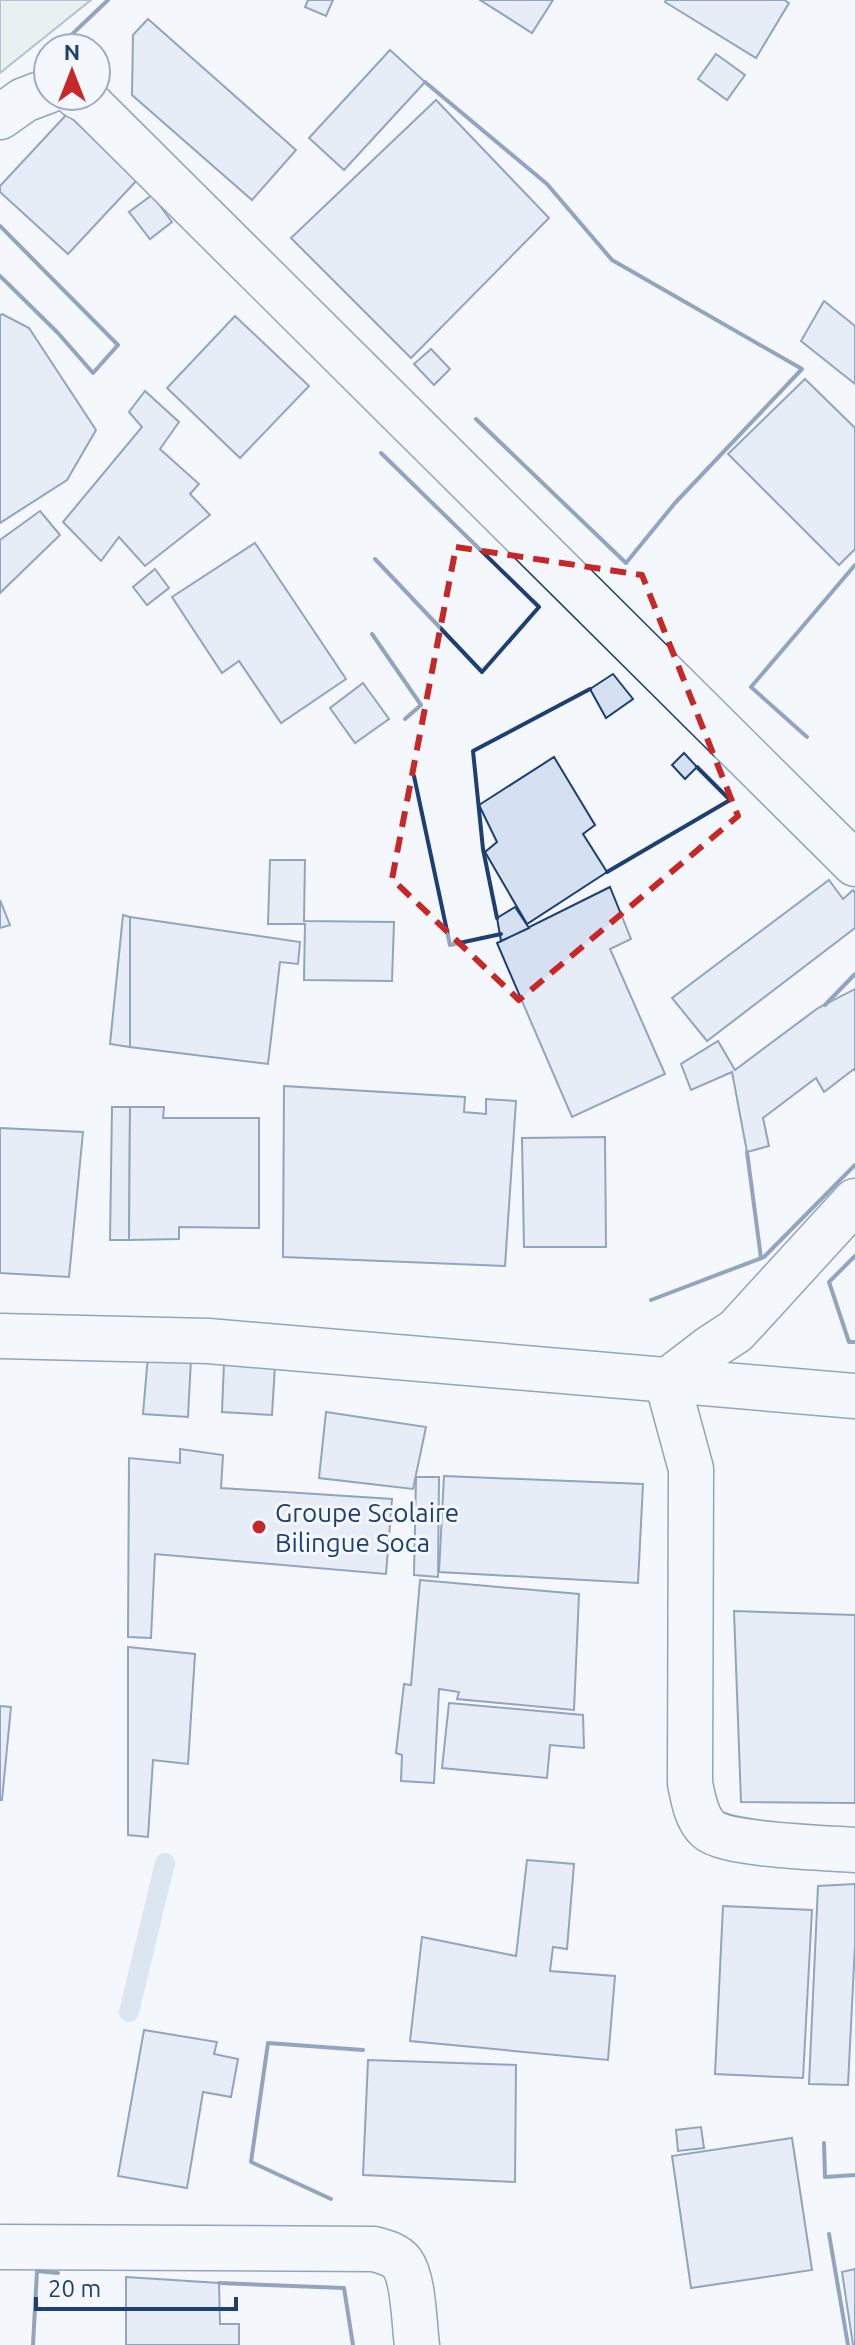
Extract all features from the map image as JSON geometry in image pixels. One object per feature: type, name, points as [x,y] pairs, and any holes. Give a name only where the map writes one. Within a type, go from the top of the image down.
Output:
[{"type":"street","points":[[0,117],[32,97]]},
{"type":"street","points":[[98,112],[855,864]]},
{"type":"street","points":[[667,1381],[736,1331],[855,1201]]},
{"type":"street","points":[[0,1336],[208,1341],[855,1396]]},
{"type":"street","points":[[667,1381],[691,1469],[690,1783],[697,1812],[708,1830],[731,1839],[855,1850]]},
{"type":"street","points":[[0,2247],[374,2249],[392,2254],[403,2264],[409,2282],[417,2345]]},
{"type":"highlighted area","points":[[456,547],[642,575],[738,816],[519,1000],[392,879]]},
{"type":"shaded area","points":[[0,0],[91,0],[51,32],[32,32],[32,47],[0,73]]},
{"type":"building","points":[[308,0],[333,0],[326,16],[305,7]]},
{"type":"building","points":[[480,0],[553,0],[532,33]]},
{"type":"building","points":[[666,0],[784,0],[789,3],[756,58]]},
{"type":"building","points":[[148,19],[296,150],[252,200],[132,95],[133,35]]},
{"type":"building","points":[[390,50],[425,82],[344,170],[309,138]]},
{"type":"building","points":[[716,54],[745,75],[727,100],[698,79]]},
{"type":"building","points":[[436,100],[549,218],[411,358],[291,238]]},
{"type":"building","points":[[67,114],[138,179],[68,254],[0,192],[0,186]]},
{"type":"building","points":[[152,195],[172,222],[150,239],[129,212]]},
{"type":"building","points":[[824,301],[855,326],[855,384],[801,341]]},
{"type":"building","points":[[0,315],[29,328],[96,430],[67,480],[0,523]]},
{"type":"building","points":[[235,316],[309,386],[240,458],[167,388]]},
{"type":"building","points":[[431,349],[450,369],[434,385],[414,364]]},
{"type":"building","points":[[805,379],[855,428],[855,549],[839,565],[728,454]]},
{"type":"building","points":[[145,391],[179,422],[160,449],[199,484],[190,494],[210,515],[145,566],[119,537],[101,561],[63,522],[142,427],[129,412]]},
{"type":"building","points":[[40,511],[60,535],[0,593],[0,540]]},
{"type":"building","points":[[255,543],[346,679],[281,723],[239,661],[222,673],[172,597]]},
{"type":"building","points":[[155,569],[169,588],[147,605],[133,587]]},
{"type":"building","points":[[613,674],[633,699],[606,718],[590,689]]},
{"type":"building","points":[[363,683],[389,719],[355,743],[330,708]]},
{"type":"building","points":[[684,753],[697,767],[685,779],[672,765]]},
{"type":"building","points":[[554,757],[595,825],[583,834],[607,872],[527,924],[485,852],[497,842],[479,805]]},
{"type":"building","points":[[270,860],[305,860],[304,921],[394,922],[392,981],[304,980],[305,924],[268,924]]},
{"type":"building","points":[[829,880],[843,899],[853,890],[855,893],[855,928],[707,1041],[672,998]]},
{"type":"building","points":[[610,887],[631,939],[610,949],[665,1074],[572,1117],[497,943]]},
{"type":"building","points":[[0,900],[10,925],[0,928]]},
{"type":"building","points":[[515,907],[529,928],[501,941],[497,918]]},
{"type":"building","points":[[123,915],[130,917],[130,1047],[110,1044]]},
{"type":"building","points":[[130,917],[300,942],[298,964],[280,962],[268,1064],[130,1047]]},
{"type":"building","points":[[855,989],[855,1071],[824,1092],[816,1078],[763,1118],[769,1146],[747,1152],[732,1072],[691,1090],[681,1064],[718,1041],[735,1070],[818,1008]]},
{"type":"building","points":[[284,1086],[465,1097],[464,1112],[486,1114],[486,1099],[516,1101],[505,1266],[283,1257]]},
{"type":"building","points":[[112,1107],[130,1107],[129,1240],[110,1240]]},
{"type":"building","points":[[130,1107],[164,1107],[163,1118],[259,1118],[259,1228],[179,1227],[179,1239],[129,1240]]},
{"type":"building","points":[[0,1128],[83,1132],[69,1277],[0,1273]]},
{"type":"building","points":[[605,1137],[606,1247],[524,1247],[522,1138]]},
{"type":"building","points":[[148,1355],[191,1359],[188,1417],[143,1414]]},
{"type":"building","points":[[224,1362],[275,1365],[272,1415],[222,1412]]},
{"type":"building","points":[[326,1412],[426,1427],[413,1489],[319,1478]]},
{"type":"building","name":"Groupe Scolaire Bilingue Soca","points":[[180,1449],[223,1455],[221,1488],[392,1499],[386,1574],[155,1554],[151,1638],[128,1637],[129,1458],[180,1463]]},
{"type":"building","points":[[444,1476],[643,1484],[638,1583],[439,1572]]},
{"type":"building","points":[[416,1477],[439,1477],[438,1577],[414,1575]]},
{"type":"building","points":[[420,1580],[579,1594],[574,1710],[457,1699],[459,1692],[439,1689],[434,1783],[401,1781],[402,1755],[396,1753],[404,1684],[411,1685]]},
{"type":"building","points":[[734,1611],[855,1615],[855,1803],[741,1802]]},
{"type":"building","points":[[128,1647],[195,1654],[188,1764],[153,1760],[148,1837],[128,1835]]},
{"type":"building","points":[[449,1703],[583,1715],[584,1748],[550,1745],[547,1778],[442,1768]]},
{"type":"building","points":[[0,1706],[11,1707],[2,1800],[0,1800]]},
{"type":"building","points":[[527,1860],[574,1864],[567,1949],[553,1947],[550,1971],[615,1976],[608,2060],[410,2041],[422,1937],[516,1956]]},
{"type":"building","points":[[855,1884],[848,2085],[809,2084],[818,1886]]},
{"type":"building","points":[[723,1906],[812,1910],[803,2078],[715,2074]]},
{"type":"building","points":[[144,2030],[217,2042],[214,2054],[238,2059],[231,2097],[203,2092],[187,2188],[118,2176]]},
{"type":"building","points":[[368,2060],[516,2065],[515,2182],[363,2175]]},
{"type":"building","points":[[701,2127],[704,2148],[678,2151],[676,2130]]},
{"type":"building","points":[[792,2138],[812,2270],[691,2288],[672,2156]]},
{"type":"building","points":[[855,2269],[855,2345],[853,2345],[842,2272]]},
{"type":"building","points":[[126,2277],[219,2283],[220,2324],[239,2324],[239,2345],[126,2345]]},
{"type":"waterway","points":[[129,2012],[165,1863]]},
{"type":"wall","points":[[74,32],[108,0]]},
{"type":"wall","points":[[425,82],[547,184],[612,260],[802,369],[675,503],[626,563],[476,419]]},
{"type":"wall","points":[[0,226],[118,345],[93,373],[58,333],[0,276]]},
{"type":"wall","points":[[375,559],[482,672],[539,607],[381,453]]},
{"type":"wall","points":[[807,737],[751,687],[855,565]]},
{"type":"wall","points":[[372,634],[421,705],[405,719]]},
{"type":"wall","points":[[497,918],[483,849],[473,751],[590,689]]},
{"type":"wall","points":[[607,872],[730,800],[697,767]]},
{"type":"wall","points":[[414,776],[450,945],[501,934]]},
{"type":"wall","points":[[825,1005],[855,974]]},
{"type":"wall","points":[[747,1152],[761,1258]]},
{"type":"wall","points":[[651,1300],[764,1257],[855,1165]]},
{"type":"wall","points":[[855,1256],[829,1282],[849,1342],[855,1342]]},
{"type":"wall","points":[[331,2199],[251,2162],[268,2043],[363,2050]]},
{"type":"wall","points":[[824,2143],[825,2177],[855,2175]]},
{"type":"wall","points":[[829,2234],[848,2345]]},
{"type":"wall","points":[[33,2345],[37,2271],[58,2273]]},
{"type":"wall","points":[[219,2283],[344,2288],[353,2345]]},
{"type":"place","name":"Groupe Scolaire Bilingue Soca","points":[[259,1527]]}]
